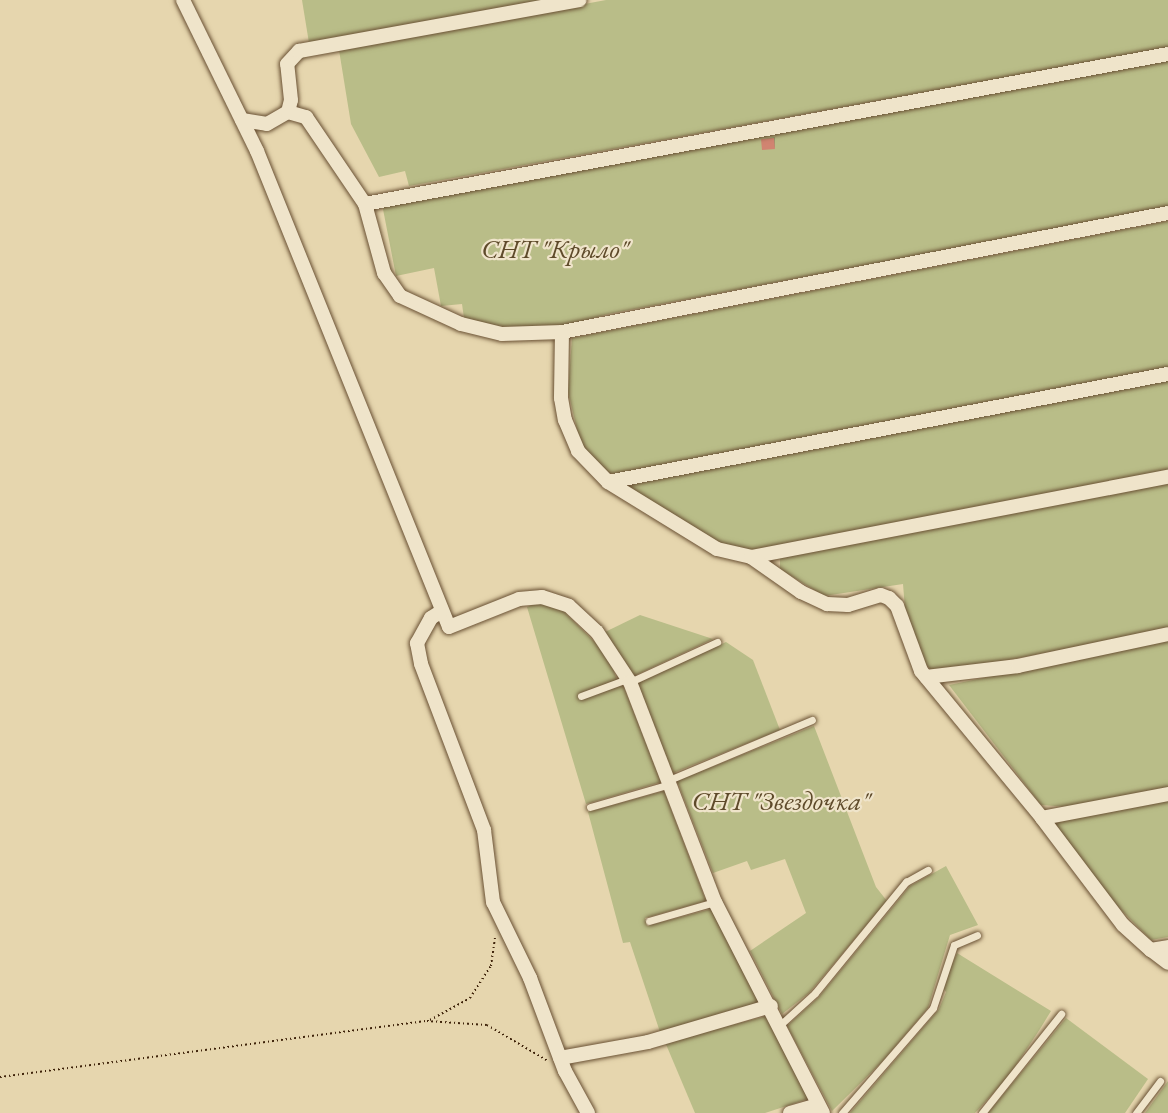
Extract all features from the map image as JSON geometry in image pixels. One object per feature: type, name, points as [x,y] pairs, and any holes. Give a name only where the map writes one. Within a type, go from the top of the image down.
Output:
[{"type":"street","points":[[183,0],[257,151],[449,627],[519,599],[559,600],[589,622],[628,681],[715,902],[771,1006],[820,1109],[790,1113]]},
{"type":"street","points":[[288,112],[291,100],[287,64],[299,51],[579,0]]},
{"type":"street","points":[[365,204],[1168,54]]},
{"type":"street","points":[[242,120],[267,124],[288,112],[306,117],[365,204],[384,273],[400,296],[461,324],[502,334],[562,332],[1168,213]]},
{"type":"street","points":[[257,151],[267,124]]},
{"type":"street","points":[[562,332],[561,398],[565,420],[578,451],[608,482],[644,508],[717,549],[751,557],[801,592],[827,603],[848,605],[881,595],[889,598],[897,606],[926,677],[1042,818],[1100,898],[1151,950],[1168,963]]},
{"type":"street","points":[[608,482],[1168,374]]},
{"type":"street","points":[[751,557],[1168,477]]},
{"type":"street","points":[[442,611],[431,618],[417,643],[421,664],[484,830],[493,903],[530,978],[562,1064],[588,1113]]},
{"type":"street","points":[[926,677],[1018,666],[1168,634]]},
{"type":"street","points":[[1042,818],[1168,794]]},
{"type":"street","points":[[1151,950],[1168,947]]},
{"type":"street","points":[[562,1064],[771,1006]]},
{"type":"lane","points":[[581,696],[628,681],[717,642]]},
{"type":"lane","points":[[590,807],[669,782],[812,720]]},
{"type":"lane","points":[[780,1024],[815,993],[906,882],[928,870]]},
{"type":"lane","points":[[649,921],[715,902]]},
{"type":"lane","points":[[842,1113],[933,1008],[954,945],[977,935]]},
{"type":"lane","points":[[982,1113],[1061,1014]]},
{"type":"lane","points":[[1136,1113],[1160,1081]]},
{"type":"path","points":[[427,1022],[470,998],[491,966],[495,934]]},
{"type":"path","points":[[0,1077],[427,1022],[487,1025],[562,1064]]},
{"type":"green space","points":[[302,0],[557,0],[309,43]]},
{"type":"green space","name":"СНТ \"Крыло\"","points":[[606,0],[1168,0],[1168,48],[409,186],[405,171],[379,177],[351,124],[339,50]]},
{"type":"green space","name":"СНТ \"Крыло\"","points":[[1168,60],[1168,208],[608,314],[565,326],[511,329],[464,318],[462,304],[441,306],[434,268],[396,276],[382,204]]},
{"type":"green space","name":"СНТ \"Крыло\"","points":[[1168,221],[1168,369],[623,474],[605,473],[584,450],[579,438],[568,391],[572,338]]},
{"type":"green space","points":[[1168,378],[1168,471],[752,552],[727,547],[625,486]]},
{"type":"green space","points":[[1168,481],[1168,629],[936,674],[923,662],[905,609],[903,584],[824,596],[780,569],[780,558]]},
{"type":"green space","name":"СНТ \"Звездочка\"","points":[[544,600],[562,610],[608,655],[617,680],[578,694],[580,699],[623,685],[661,782],[586,804],[527,607]]},
{"type":"green space","points":[[640,615],[713,639],[634,676],[605,632]]},
{"type":"green space","points":[[1168,640],[1168,788],[1069,807],[1041,805],[949,685]]},
{"type":"green space","name":"СНТ \"Звездочка\"","points":[[726,642],[753,660],[780,730],[673,773],[636,684]]},
{"type":"green space","name":"СНТ \"Звездочка\"","points":[[814,726],[876,887],[887,901],[809,993],[782,1014],[750,951],[806,913],[785,859],[751,870],[747,861],[713,873],[677,781]]},
{"type":"green space","name":"СНТ \"Звездочка\"","points":[[664,791],[706,901],[645,918],[647,926],[711,909],[761,1004],[661,1035],[630,942],[623,943],[588,812]]},
{"type":"green space","points":[[1168,799],[1168,937],[1151,940],[1104,893],[1055,823]]},
{"type":"green space","name":"СНТ \"Звездочка\"","points":[[946,866],[978,925],[950,935],[928,1008],[883,1061],[832,1111],[787,1026],[818,998],[910,886]]},
{"type":"green space","points":[[957,953],[1051,1011],[1008,1077],[975,1113],[850,1113],[939,1009],[946,992],[942,987]]},
{"type":"green space","points":[[767,1016],[808,1099],[765,1113],[695,1113],[665,1042]]},
{"type":"green space","points":[[1066,1018],[1148,1079],[1125,1113],[988,1113]]},
{"type":"green space","points":[[1168,1081],[1168,1113],[1145,1113]]},
{"type":"building","points":[[774,138],[775,149],[762,150],[761,139]]}]
